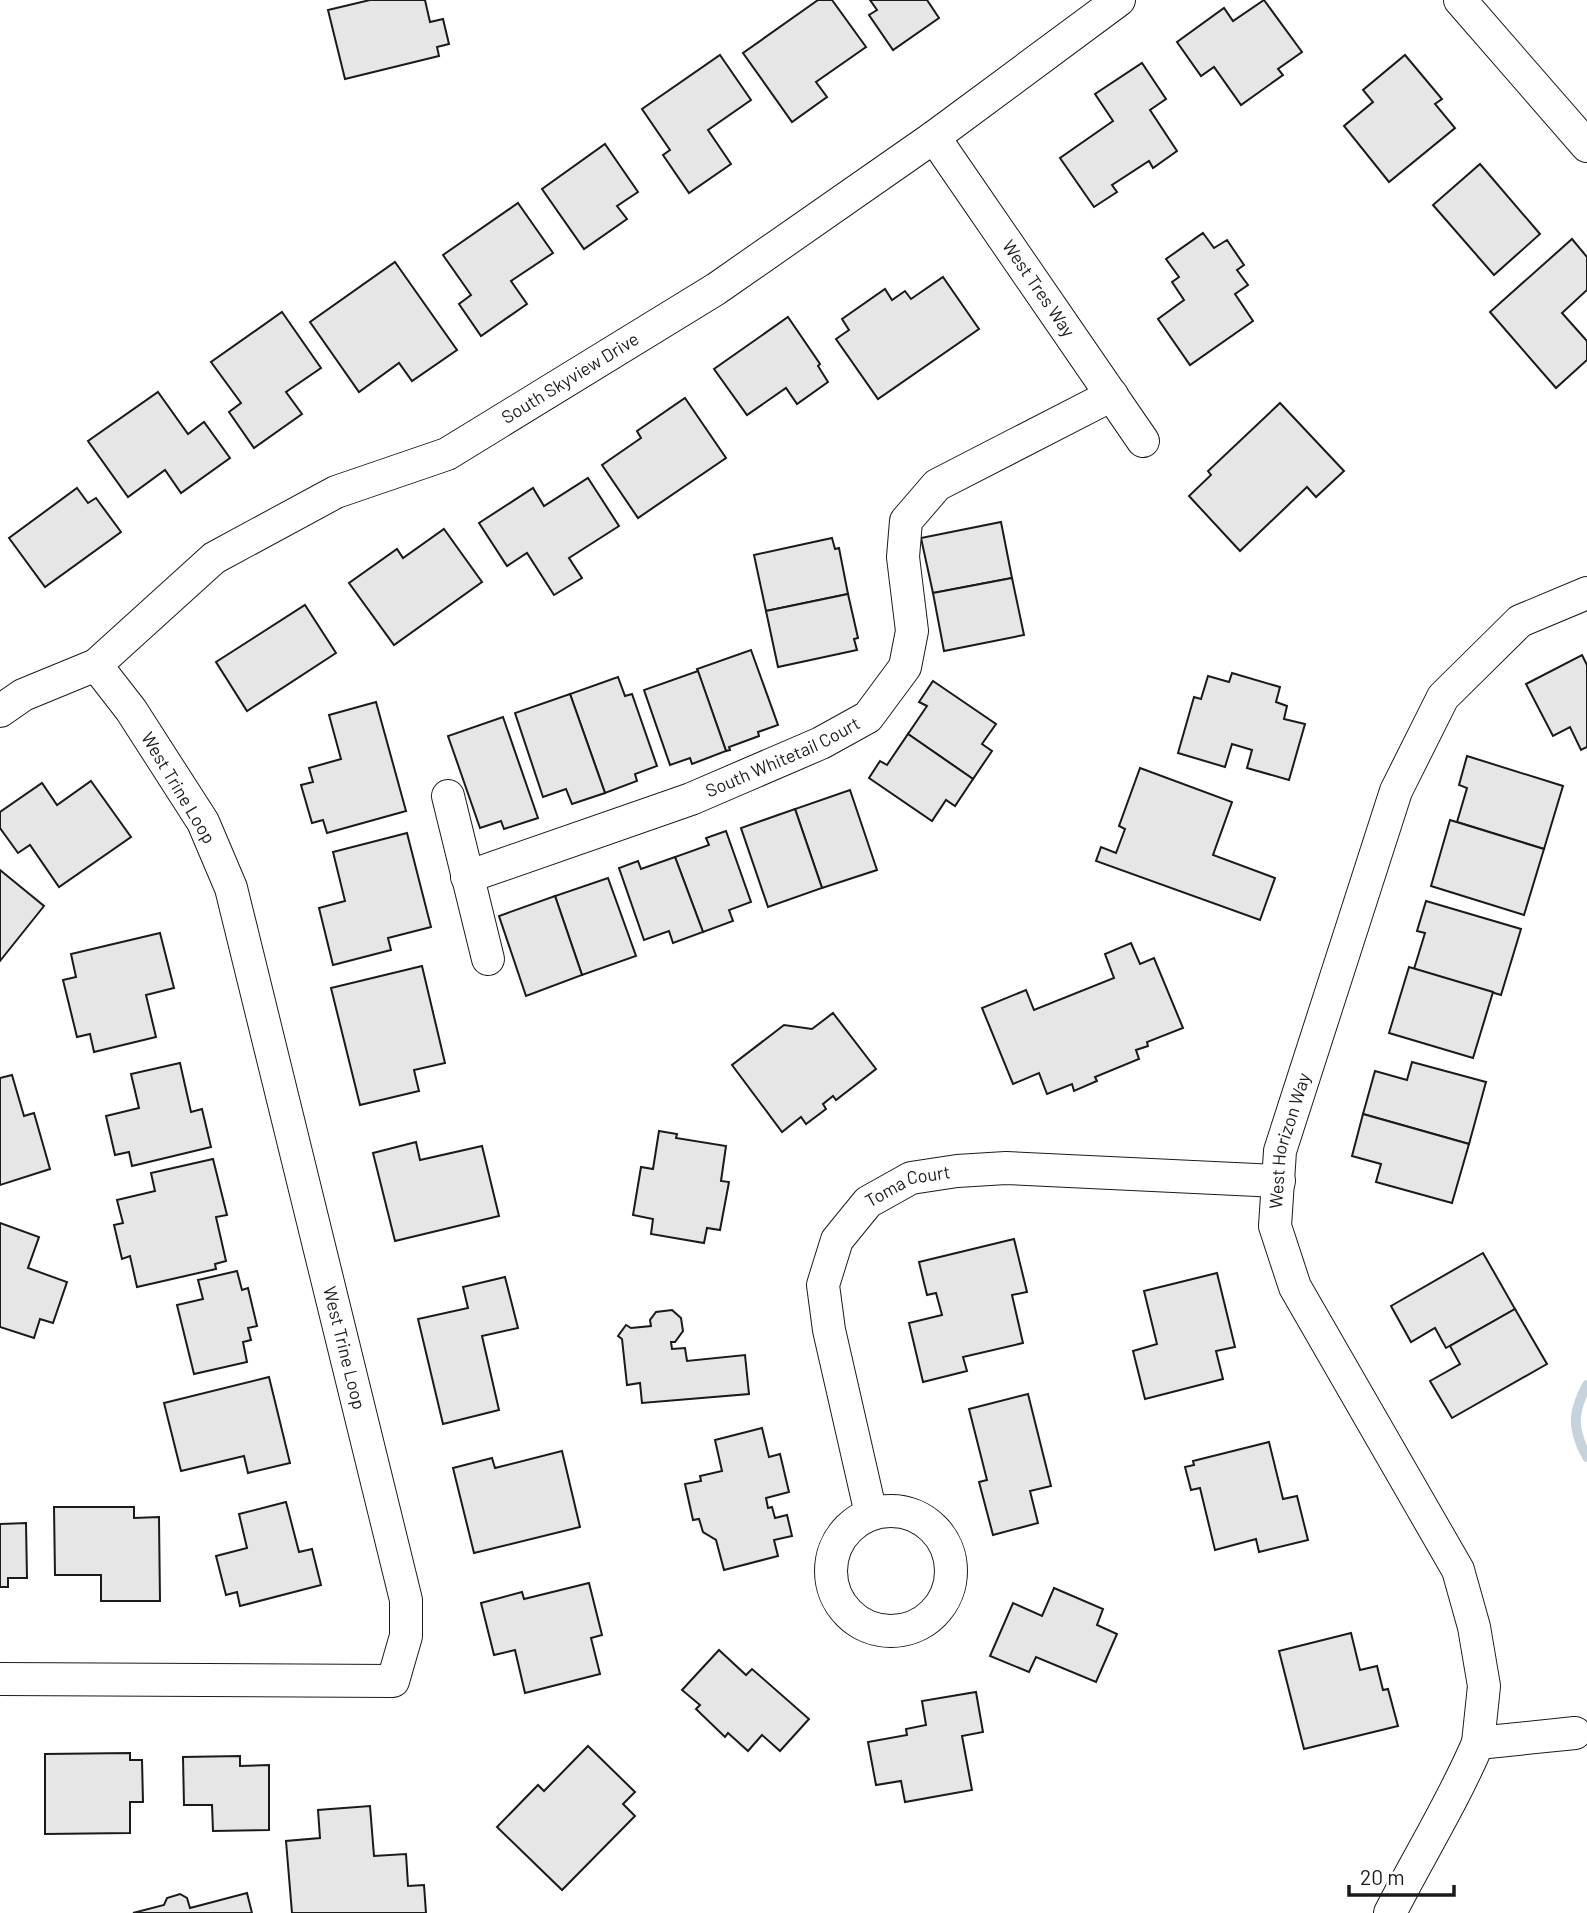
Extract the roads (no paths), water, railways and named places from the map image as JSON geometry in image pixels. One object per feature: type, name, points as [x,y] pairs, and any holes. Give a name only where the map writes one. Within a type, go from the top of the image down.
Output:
[{"type":"street","name":"South Skyview Drive","points":[[0,711],[23,695],[96,665],[214,558],[336,492],[447,454],[716,289],[933,137],[1119,0]]},
{"type":"street","points":[[1460,0],[1587,146]]},
{"type":"street","name":"West Tres Way","points":[[933,137],[1143,440]]},
{"type":"street","name":"South Whitetail Court","points":[[467,877],[691,799],[821,743],[868,717],[905,667],[912,631],[903,557],[906,521],[937,485],[1112,395]]},
{"type":"street","name":"West Horizon Way","points":[[1390,1913],[1423,1849],[1458,1791],[1478,1743],[1484,1686],[1474,1628],[1458,1570],[1295,1287],[1275,1226],[1280,1151],[1396,791],[1443,697],[1520,621],[1587,593]]},
{"type":"street","name":"West Trine Loop","points":[[0,1679],[393,1681],[406,1636],[406,1600],[231,888],[203,822],[131,710],[96,665]]},
{"type":"street","points":[[448,796],[488,959]]},
{"type":"street","name":"Toma Court","points":[[871,1514],[829,1330],[822,1285],[837,1240],[868,1202],[911,1178],[957,1171],[1006,1168],[1279,1181]]},
{"type":"street","points":[[1478,1743],[1575,1732]]},
{"type":"waterway","points":[[1587,1385],[1576,1413],[1576,1429],[1587,1457]]}]
